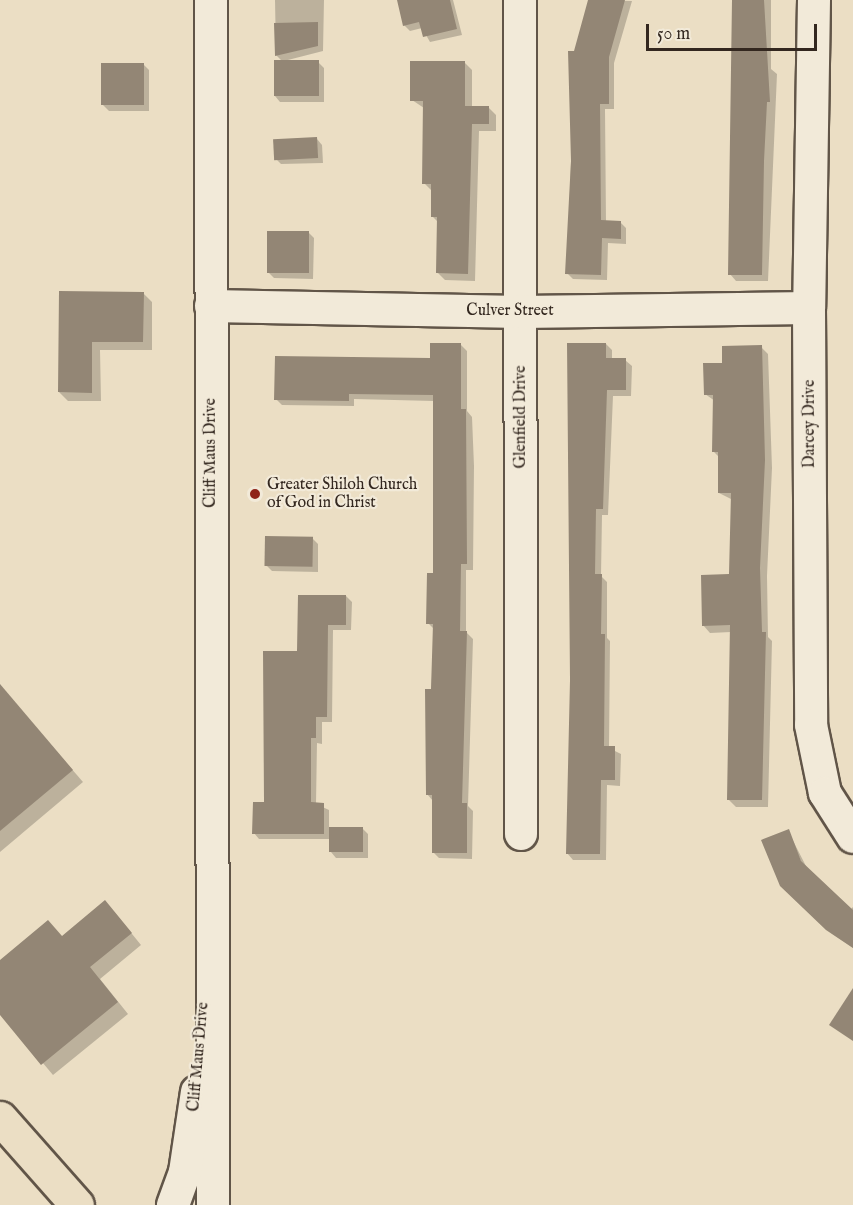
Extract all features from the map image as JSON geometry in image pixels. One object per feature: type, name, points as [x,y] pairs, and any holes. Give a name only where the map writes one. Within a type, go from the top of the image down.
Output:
[{"type":"main road","points":[[0,1118],[77,1205]]},
{"type":"street","name":"Cliff Maus Drive","points":[[211,0],[213,1205]]},
{"type":"street","name":"Glenfield Drive","points":[[520,0],[521,834]]},
{"type":"street","name":"Darcey Drive","points":[[814,0],[809,308],[811,725],[825,794],[853,837]]},
{"type":"street","name":"Culver Street","points":[[211,306],[521,312],[809,308]]},
{"type":"street","name":"Cliff Maus Drive","points":[[173,1205],[185,1172],[196,1104],[212,906]]},
{"type":"building","points":[[397,0],[450,0],[457,29],[423,37],[419,22],[403,26]]},
{"type":"building","points":[[588,0],[625,0],[609,57],[609,104],[600,104],[601,220],[621,221],[621,239],[602,238],[601,275],[565,274],[571,161],[568,51],[574,51]]},
{"type":"building","points":[[732,0],[764,0],[770,102],[767,102],[764,161],[762,275],[728,275]]},
{"type":"building","points":[[318,22],[318,46],[275,56],[274,23]]},
{"type":"building","points":[[274,60],[319,60],[319,96],[274,96]]},
{"type":"building","points":[[410,61],[465,61],[465,106],[489,106],[489,124],[472,124],[468,274],[436,273],[437,217],[431,217],[431,184],[422,184],[423,101],[410,101]]},
{"type":"building","points":[[101,63],[144,63],[144,105],[101,105]]},
{"type":"building","points":[[317,137],[318,158],[274,160],[273,139]]},
{"type":"building","points":[[267,231],[309,231],[309,273],[267,273]]},
{"type":"building","points":[[59,291],[144,292],[143,342],[92,342],[92,393],[58,392]]},
{"type":"building","points":[[430,343],[461,343],[461,409],[466,409],[467,564],[461,564],[460,631],[467,631],[462,803],[467,803],[467,853],[432,853],[432,795],[426,795],[425,689],[431,689],[433,624],[426,624],[427,573],[433,573],[433,395],[349,394],[349,401],[274,400],[275,356],[430,358]]},
{"type":"building","points":[[567,343],[606,343],[606,358],[626,358],[626,390],[607,390],[603,509],[596,509],[595,574],[602,574],[601,634],[605,634],[604,746],[615,746],[615,780],[601,780],[600,854],[566,854],[570,680]]},
{"type":"building","points":[[762,345],[765,460],[760,568],[762,632],[766,632],[762,800],[727,800],[730,625],[702,626],[701,575],[729,574],[731,493],[718,493],[718,452],[712,452],[713,395],[704,395],[703,363],[722,363],[722,346]]},
{"type":"building","points":[[265,536],[313,537],[312,567],[264,566]]},
{"type":"building","points":[[298,595],[346,595],[346,625],[328,625],[327,717],[316,717],[316,738],[311,738],[311,802],[324,803],[324,834],[252,834],[253,802],[264,802],[263,651],[297,651]]},
{"type":"building","points":[[0,684],[73,770],[0,831]]},
{"type":"building","points":[[329,827],[363,827],[363,852],[329,852]]},
{"type":"building","points":[[789,829],[801,861],[853,910],[853,948],[826,930],[780,886],[761,840]]},
{"type":"building","points":[[105,900],[132,933],[90,967],[118,1002],[41,1065],[0,1015],[0,960],[48,920],[62,936]]},
{"type":"building","points":[[853,988],[853,1041],[829,1025]]},
{"type":"place","name":"Greater Shiloh Church of God in Christ","points":[[255,494]]}]
